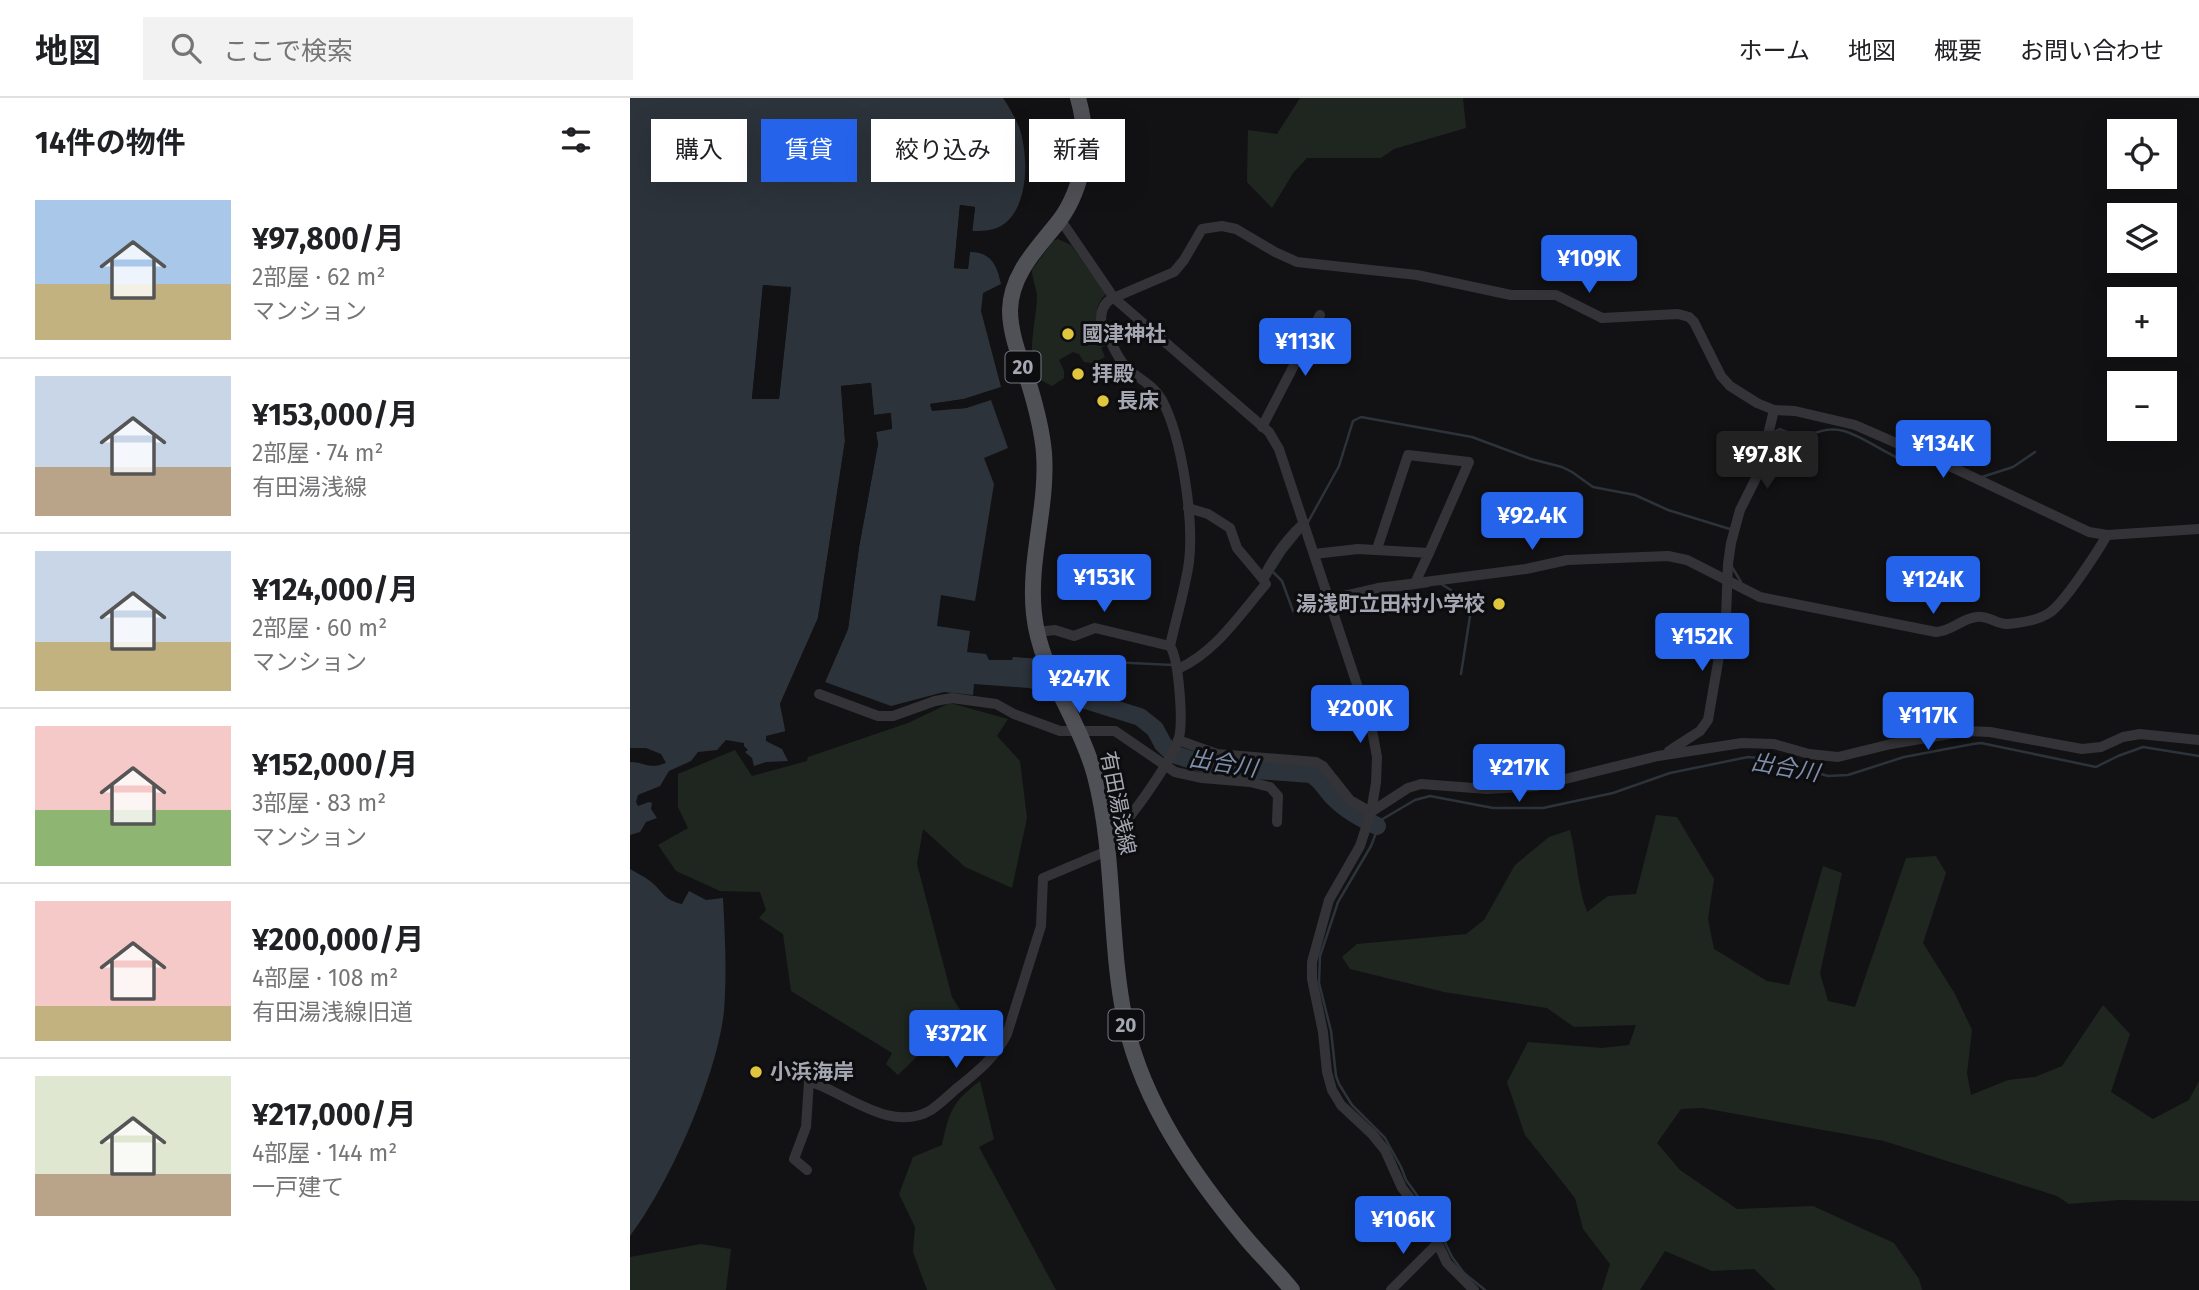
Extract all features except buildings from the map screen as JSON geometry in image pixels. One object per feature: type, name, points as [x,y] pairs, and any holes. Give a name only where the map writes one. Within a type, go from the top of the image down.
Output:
[{"type":"main road","name":"有田湯浅線","points":[[1078,98],[1084,131],[1077,188],[1060,219],[1022,270],[1014,286],[1010,307],[1014,336],[1036,407],[1044,461],[1045,482],[1033,587],[1037,632],[1043,653],[1080,731],[1095,776],[1107,846],[1125,1020],[1140,1069],[1169,1129],[1195,1172],[1244,1235],[1292,1290]]},
{"type":"street","points":[[1060,219],[1114,298],[1262,427],[1279,449],[1375,740],[1376,783],[1371,812],[1360,846],[1325,910],[1314,946],[1312,979],[1323,1032],[1326,1072],[1341,1105],[1373,1134],[1385,1150],[1402,1188],[1425,1217],[1453,1271],[1474,1290]]},
{"type":"street","points":[[1170,646],[1189,559],[1188,508],[1177,441],[1162,401],[1154,389],[1125,366],[1101,320],[1105,304],[1114,298],[1174,272],[1202,229],[1212,226],[1232,227],[1275,253],[1297,262],[1417,275],[1511,295],[1556,295],[1602,318],[1678,314],[1689,317],[1725,381],[1757,403],[1774,410],[1795,411],[1854,425],[1958,470],[2089,532],[2107,535],[2199,529]]},
{"type":"street","points":[[1262,427],[1320,315]]},
{"type":"street","points":[[1658,756],[1688,741],[1708,720],[1722,642],[1728,564],[1737,522],[1759,472],[1774,410]]},
{"type":"street","points":[[1377,550],[1408,455],[1469,462],[1415,583]]},
{"type":"street","points":[[1178,669],[1212,647],[1266,584],[1237,548],[1230,527],[1208,514],[1188,508]]},
{"type":"street","points":[[1263,579],[1278,552],[1304,523]]},
{"type":"street","points":[[1330,599],[1415,583],[1526,569],[1567,560],[1668,556],[1687,561],[1760,597],[1945,632],[1965,620],[1977,617],[1988,617],[2007,624],[2047,615],[2063,600],[2107,535]]},
{"type":"street","points":[[1314,554],[1342,550],[1429,553]]},
{"type":"street","points":[[807,1170],[794,1159],[806,1127],[809,1081],[880,1114],[906,1116],[931,1110],[988,1063],[1000,1049],[1007,1034],[1041,926],[1043,878],[1107,846],[1178,740],[1178,669],[1175,653],[1170,646],[1095,628],[1074,636],[1055,630],[1037,632]]},
{"type":"street","points":[[819,694],[878,716],[893,716],[944,699],[990,703],[1060,732],[1115,732],[1175,772],[1270,787],[1278,796],[1277,822]]},
{"type":"street","points":[[1371,812],[1408,788],[1421,784],[1500,789],[1537,786],[1658,756],[1755,742],[1838,757],[1967,730],[2082,749],[2101,747],[2123,737],[2140,734],[2199,740]]},
{"type":"street","points":[[1178,740],[1217,754],[1317,762],[1350,800],[1371,812]]},
{"type":"street","points":[[1391,1290],[1437,1244]]},
{"type":"shaded area","points":[[630,98],[1003,98],[1016,120],[1022,139],[1025,167],[1022,196],[1009,219],[999,227],[989,230],[972,231],[975,207],[960,205],[954,268],[968,269],[970,252],[988,257],[997,271],[1001,284],[983,293],[981,311],[1001,387],[964,399],[930,404],[932,410],[966,408],[991,400],[1008,448],[984,458],[994,484],[975,601],[941,595],[937,626],[970,631],[967,652],[986,654],[989,660],[1012,660],[1013,657],[1073,663],[1092,660],[1095,671],[1088,675],[1084,705],[1029,688],[974,684],[973,695],[944,692],[891,706],[825,682],[848,629],[859,547],[878,444],[876,432],[892,428],[890,413],[874,415],[871,383],[841,386],[845,441],[818,618],[780,704],[786,731],[766,736],[766,741],[782,749],[788,761],[766,762],[754,766],[752,758],[745,752],[748,750],[744,743],[726,740],[717,750],[698,752],[691,761],[669,771],[660,786],[638,795],[638,806],[652,803],[651,809],[657,818],[646,822],[640,832],[630,835],[630,762],[651,766],[666,763],[661,754],[646,748],[630,748]],"holes":[[[763,285],[791,288],[779,399],[752,398]]]},
{"type":"shaded area","points":[[1300,98],[1463,98],[1466,128],[1394,149],[1381,158],[1307,158],[1293,173],[1272,208],[1247,182],[1248,130],[1277,134]]},
{"type":"shaded area","name":"國津神社","points":[[1058,239],[1071,245],[1106,294],[1097,312],[1099,324],[1108,343],[1101,348],[1105,357],[1093,363],[1084,362],[1079,354],[1073,352],[1059,360],[1064,378],[1052,386],[1037,378],[1032,359],[1037,298],[1032,270],[1053,241]]},
{"type":"shaded area","points":[[950,703],[1008,719],[997,736],[1020,761],[1027,818],[1012,888],[965,867],[923,829],[917,864],[952,997],[977,1036],[942,1058],[930,1044],[898,1075],[886,1064],[892,1053],[791,991],[783,934],[759,918],[766,910],[760,892],[720,891],[676,871],[658,845],[688,828],[678,807],[678,774],[735,750],[752,776],[807,761],[808,757],[908,723]]},
{"type":"shaded area","points":[[1656,815],[1677,817],[1714,879],[1708,919],[1714,949],[1767,981],[1789,985],[1823,866],[1842,873],[1820,973],[1828,1001],[1855,1007],[1906,858],[1936,856],[1946,873],[1923,943],[1955,994],[1972,1030],[1967,1073],[1971,1095],[2008,1080],[2035,1077],[2062,1066],[2103,1005],[2130,1034],[2111,1092],[2153,1119],[2189,1100],[2199,1081],[2199,1201],[2119,1200],[2069,1204],[2057,1196],[1884,1141],[1703,1108],[1681,1109],[1657,1143],[1680,1170],[1737,1209],[1813,1206],[1894,1243],[1919,1279],[1922,1290],[1776,1290],[1754,1269],[1712,1271],[1665,1251],[1640,1290],[1602,1290],[1610,1264],[1583,1229],[1575,1198],[1525,1135],[1507,1082],[1528,1042],[1602,1048],[1629,1045],[1636,1025],[1574,1027],[1547,1008],[1444,992],[1350,969],[1342,957],[1357,944],[1466,934],[1484,920],[1515,865],[1549,837],[1570,830],[1587,912],[1608,896],[1636,894]]},
{"type":"shaded area","points":[[630,869],[648,879],[667,898],[682,904],[689,891],[706,900],[723,898],[726,969],[720,1037],[702,1097],[661,1188],[630,1236]]},
{"type":"shaded area","points":[[980,1081],[994,1139],[979,1147],[1056,1290],[927,1290],[913,1252],[915,1227],[899,1194],[913,1157],[942,1145],[953,1108],[963,1095]]},
{"type":"shaded area","points":[[701,1244],[731,1249],[726,1290],[630,1290],[630,1257]]},
{"type":"pier","points":[[960,205],[975,207],[972,235],[968,231],[971,210],[964,209],[958,265],[965,266],[967,250],[970,248],[968,269],[954,268]]},
{"type":"pier","points":[[763,285],[791,287],[779,399],[752,399]],"holes":[[[766,289],[787,291],[776,396],[755,395]]]},
{"type":"pier","points":[[871,383],[874,415],[891,413],[892,429],[876,432],[878,444],[859,547],[848,629],[825,682],[822,681],[845,628],[874,444],[873,431],[889,426],[888,417],[871,417],[868,387],[845,389],[849,441],[821,619],[783,705],[790,731],[786,735],[780,704],[818,618],[845,441],[841,386]]},
{"type":"pier","points":[[1005,386],[1003,390],[965,403],[934,407],[966,404],[991,396],[995,398],[966,408],[932,411],[930,404],[964,399]]},
{"type":"waterway","points":[[1307,524],[1339,466],[1353,421],[1361,417],[1472,437],[1531,459],[1562,467],[1593,487],[1635,495],[1668,510],[1733,530]]},
{"type":"waterway","points":[[1772,433],[1780,429],[1799,435],[1828,430],[1844,431],[1911,463],[1936,463]]},
{"type":"waterway","points":[[1982,477],[2013,467],[2035,452]]},
{"type":"waterway","points":[[1942,460],[1947,458],[1960,466]]},
{"type":"waterway","points":[[1267,580],[1301,532]]},
{"type":"waterway","points":[[1732,567],[1741,582]]},
{"type":"waterway","points":[[1273,572],[1282,581],[1293,611],[1328,604]]},
{"type":"waterway","points":[[1441,584],[1451,590]]},
{"type":"waterway","points":[[1393,591],[1428,586]]},
{"type":"waterway","points":[[1461,674],[1470,616]]},
{"type":"waterway","points":[[1093,668],[1110,662],[1173,665]]},
{"type":"waterway","name":"出合川","points":[[1063,693],[1140,717],[1155,729],[1163,744],[1173,754],[1213,767],[1311,774],[1344,807],[1377,826]]},
{"type":"waterway","name":"出合川","points":[[1485,1290],[1464,1273],[1452,1257],[1432,1216],[1406,1180],[1385,1138],[1352,1105],[1336,1076],[1331,1031],[1319,983],[1320,956],[1338,902],[1371,846],[1381,820],[1415,800],[1430,796],[1493,808],[1543,808],[1613,793],[1670,773],[1748,757],[1770,759],[1828,776],[1848,775],[1904,757],[1981,743],[2096,767],[2143,747],[2199,756]]},
{"type":"place","name":"國津神社","points":[[1068,334]]},
{"type":"place","name":"拝殿","points":[[1078,374]]},
{"type":"place","name":"長床","points":[[1103,401]]},
{"type":"place","name":"湯浅町立田村小学校","points":[[1499,604]]},
{"type":"place","name":"小浜海岸","points":[[756,1072]]}]
